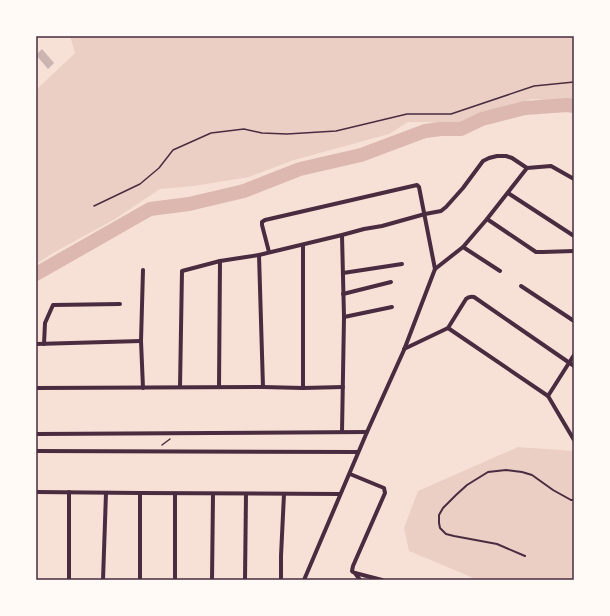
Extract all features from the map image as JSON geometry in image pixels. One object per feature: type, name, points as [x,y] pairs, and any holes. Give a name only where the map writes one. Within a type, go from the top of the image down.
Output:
[{"type":"street","points":[[180,387],[182,271],[220,261],[260,255],[441,211],[463,188],[483,161],[497,156],[512,158],[527,168],[551,166],[573,177]]},
{"type":"street","points":[[304,580],[358,452],[404,350],[436,269],[463,247],[487,220],[527,168]]},
{"type":"street","points":[[269,252],[262,225],[262,222],[265,220],[417,185],[425,214],[436,269]]},
{"type":"street","points":[[508,193],[574,236]]},
{"type":"street","points":[[487,220],[536,252],[574,251]]},
{"type":"street","points":[[342,236],[344,294],[342,432]]},
{"type":"street","points":[[303,245],[303,388]]},
{"type":"street","points":[[463,247],[500,272]]},
{"type":"street","points":[[260,255],[263,387]]},
{"type":"street","points":[[219,387],[220,261]]},
{"type":"street","points":[[343,273],[402,264]]},
{"type":"street","points":[[143,270],[141,341],[143,388]]},
{"type":"street","points":[[344,294],[391,282]]},
{"type":"street","points":[[521,286],[574,321]]},
{"type":"street","points":[[404,350],[448,328],[466,299],[468,297],[474,297],[574,366]]},
{"type":"street","points":[[44,344],[45,323],[53,305],[120,304]]},
{"type":"street","points":[[344,317],[392,307]]},
{"type":"street","points":[[448,328],[548,396],[574,440]]},
{"type":"street","points":[[36,344],[141,341]]},
{"type":"street","points":[[548,396],[574,355]]},
{"type":"street","points":[[36,388],[343,387]]},
{"type":"street","points":[[36,434],[367,432]]},
{"type":"street","points":[[36,451],[358,452]]},
{"type":"street","points":[[350,474],[384,488],[385,491],[353,566],[352,570],[360,580]]},
{"type":"street","points":[[36,492],[140,494],[340,494]]},
{"type":"street","points":[[69,492],[69,580]]},
{"type":"street","points":[[103,580],[106,493]]},
{"type":"street","points":[[140,494],[140,580]]},
{"type":"street","points":[[175,494],[175,580]]},
{"type":"street","points":[[212,580],[213,494]]},
{"type":"street","points":[[245,580],[246,494]]},
{"type":"street","points":[[281,580],[284,494]]},
{"type":"street","points":[[355,573],[382,580]]},
{"type":"lane","points":[[525,556],[496,544],[446,534],[440,528],[438,523],[439,516],[443,508],[466,485],[488,472],[506,470],[532,475],[553,490],[571,500],[574,500]]},
{"type":"path","points":[[94,206],[140,184],[159,168],[173,150],[211,133],[244,129],[262,133],[287,134],[336,131],[406,114],[451,114],[534,86],[574,82]]},
{"type":"path","points":[[154,451],[180,432]]},
{"type":"shaded area","points":[[70,36],[574,36],[574,101],[531,99],[453,125],[428,122],[408,122],[389,134],[294,160],[249,177],[194,186],[160,189],[115,219],[36,264],[36,90],[75,53]]},
{"type":"shaded area","points":[[518,447],[574,451],[574,580],[474,580],[471,577],[409,551],[404,528],[418,491]]},
{"type":"building","points":[[42,49],[54,63],[48,69],[36,55]]},
{"type":"waterway","points":[[36,274],[150,209],[189,204],[244,191],[300,169],[361,155],[425,131],[461,129],[482,119],[525,108],[567,105],[574,106]]}]
